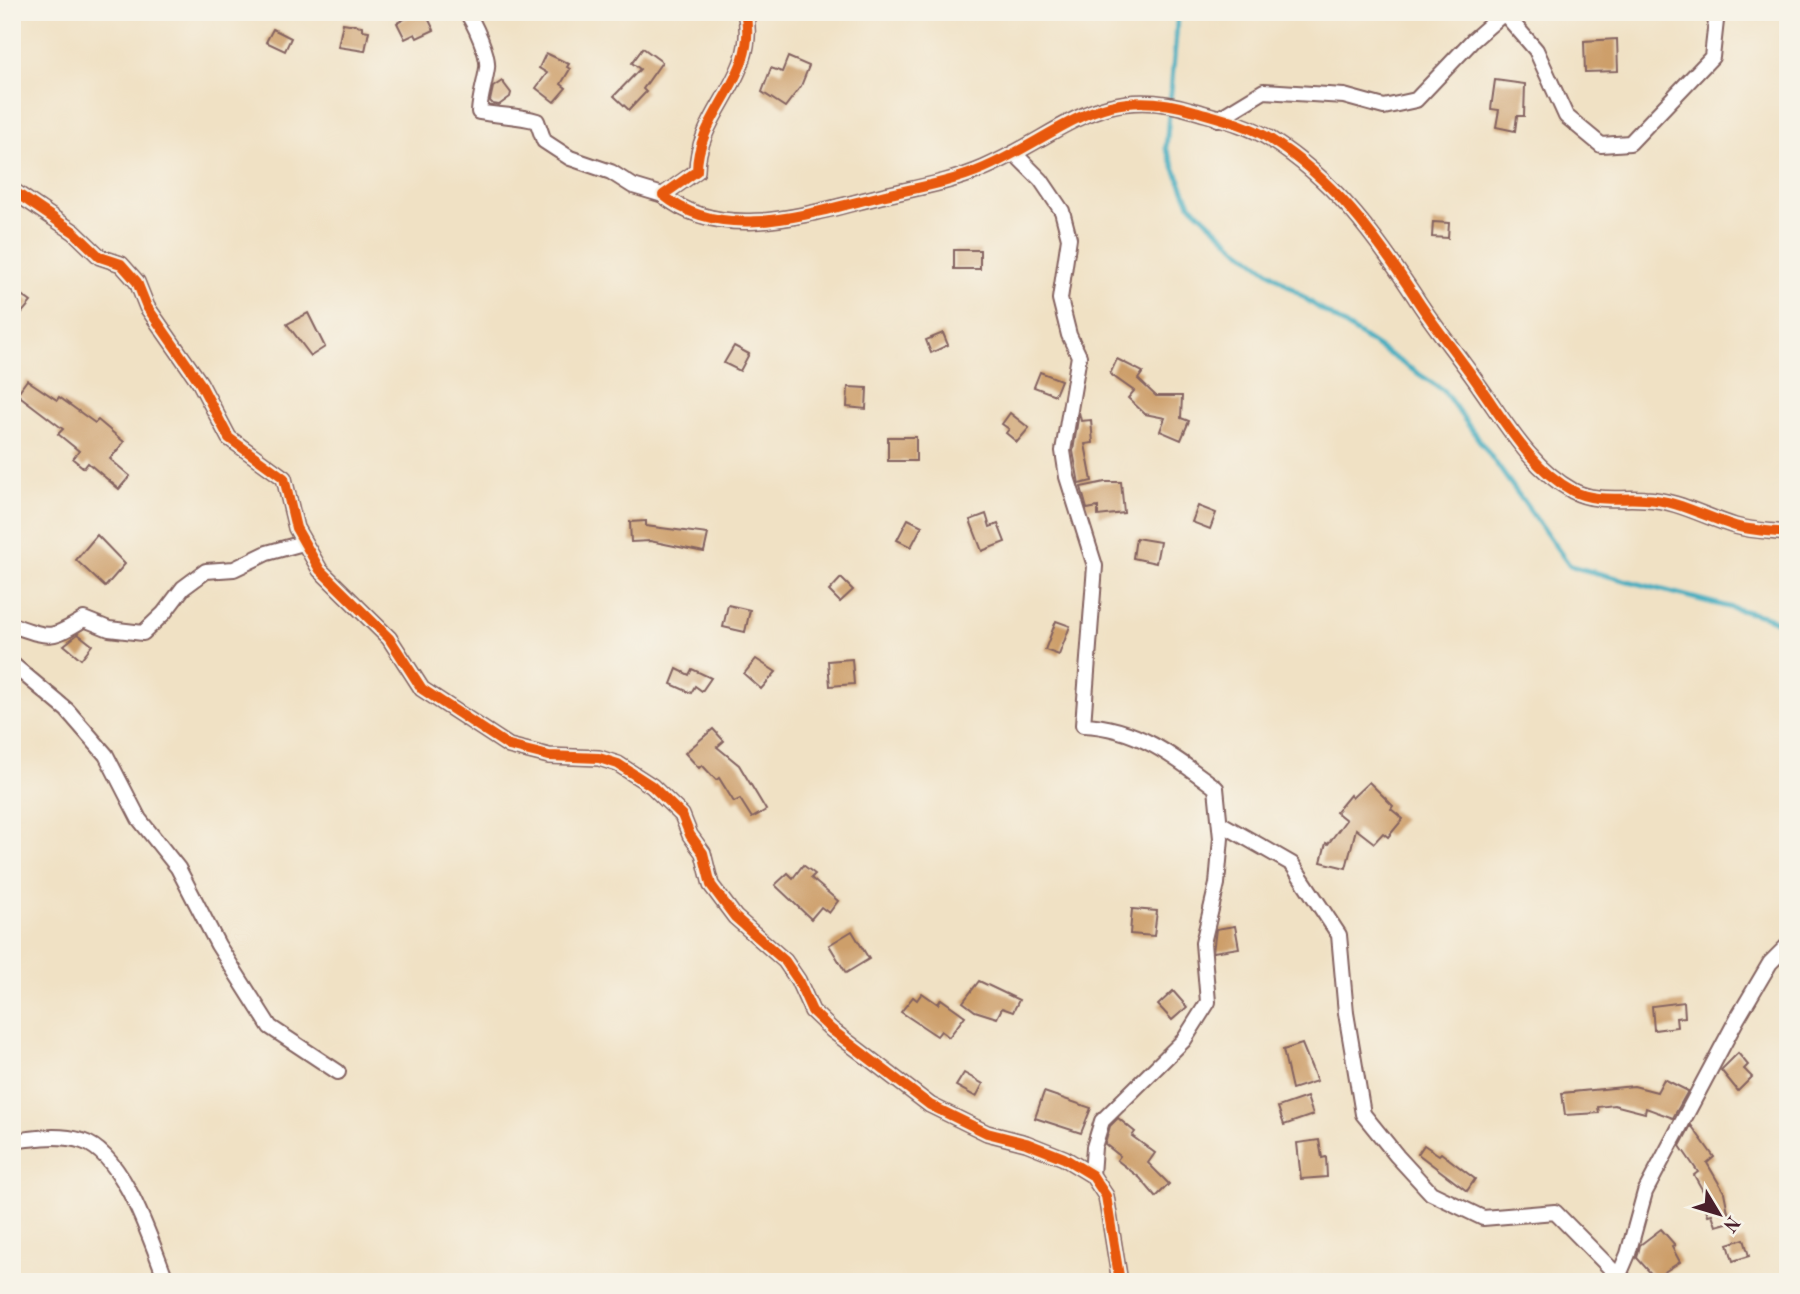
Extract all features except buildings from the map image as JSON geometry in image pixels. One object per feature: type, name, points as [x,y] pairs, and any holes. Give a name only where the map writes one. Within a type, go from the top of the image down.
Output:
[{"type":"street","points":[[466,12],[475,23],[488,65],[480,91],[479,112],[521,116],[537,121],[544,141],[570,158],[611,172],[633,186],[663,195],[688,214],[755,221],[790,218],[944,182],[984,168],[1094,110],[1139,100],[1154,100],[1270,138],[1354,211],[1394,262],[1412,293],[1512,433],[1557,480],[1572,490],[1598,499],[1647,499],[1694,510],[1744,528],[1788,533]]},
{"type":"street","points":[[663,195],[696,171],[700,143],[743,64],[747,37],[745,12]]},
{"type":"street","points":[[1218,119],[1264,91],[1344,96],[1384,107],[1416,100],[1504,13],[1536,50],[1566,116],[1601,145],[1630,143],[1712,57],[1717,12]]},
{"type":"street","points":[[1014,153],[1041,180],[1062,211],[1069,238],[1060,299],[1069,335],[1079,356],[1063,451],[1067,477],[1095,566],[1083,725],[1110,726],[1150,743],[1181,761],[1216,788],[1220,823],[1217,884],[1203,943],[1208,1002],[1184,1040],[1102,1121],[1094,1147],[1092,1175]]},
{"type":"street","points":[[12,190],[74,232],[100,257],[121,264],[137,282],[147,307],[200,383],[229,438],[284,478],[296,528],[320,570],[397,649],[415,681],[430,696],[509,746],[549,756],[587,756],[618,764],[652,786],[673,804],[703,853],[711,885],[735,917],[785,961],[799,980],[813,1011],[836,1033],[930,1105],[987,1133],[1026,1143],[1064,1158],[1092,1175],[1106,1196],[1119,1282]]},
{"type":"street","points":[[12,625],[43,636],[57,636],[84,619],[109,629],[143,633],[164,613],[183,588],[206,571],[234,569],[267,553],[303,543]]},
{"type":"street","points":[[12,664],[67,710],[106,755],[139,819],[178,868],[218,946],[270,1027],[338,1072]]},
{"type":"street","points":[[1220,823],[1292,863],[1339,935],[1346,1013],[1363,1114],[1396,1156],[1431,1193],[1483,1217],[1555,1212],[1621,1280]]},
{"type":"street","points":[[1621,1280],[1645,1192],[1737,1018],[1770,963],[1788,945]]},
{"type":"street","points":[[12,1141],[47,1136],[85,1142],[107,1159],[142,1211],[167,1282]]},
{"type":"waterway","points":[[1178,12],[1166,148],[1190,204],[1236,247],[1313,304],[1443,390],[1570,566],[1767,617],[1788,627]]},
{"type":"cycle path","points":[[745,12],[747,35],[744,56],[707,130],[697,171],[663,195],[687,210],[713,218],[741,222],[827,210],[959,177],[984,168],[1084,115],[1134,102],[1162,103],[1224,119],[1262,134],[1293,155],[1351,209],[1383,250],[1510,431],[1532,458],[1558,481],[1582,495],[1609,499],[1657,500],[1741,528],[1788,533]]},
{"type":"cycle path","points":[[12,190],[74,232],[100,257],[121,264],[137,282],[147,307],[200,383],[229,438],[284,478],[296,528],[320,570],[389,638],[422,689],[509,746],[549,756],[599,758],[618,764],[652,786],[682,815],[690,835],[703,853],[711,885],[735,917],[785,961],[798,980],[812,1011],[832,1030],[930,1105],[987,1133],[1026,1143],[1064,1158],[1092,1175],[1106,1196],[1120,1282]]}]
